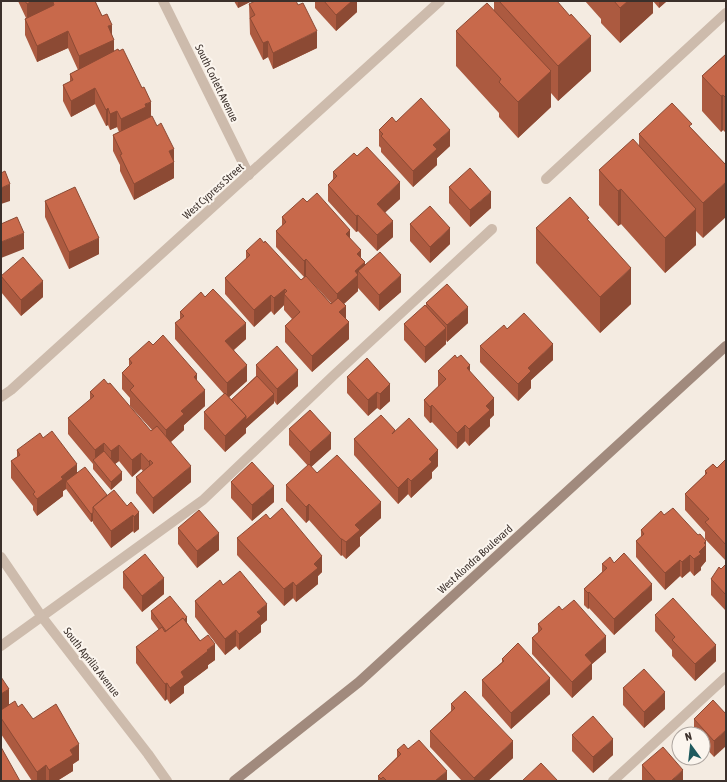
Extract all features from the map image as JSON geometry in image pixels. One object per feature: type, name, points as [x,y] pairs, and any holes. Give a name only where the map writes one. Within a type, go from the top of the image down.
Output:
[{"type":"main road","name":"West Alondra Boulevard","points":[[234,781],[359,682],[726,346]]},
{"type":"street","name":"South Corlett Avenue","points":[[163,1],[249,175]]},
{"type":"street","name":"West Cypress Street","points":[[1,397],[12,390],[440,1]]},
{"type":"street","points":[[546,179],[726,13]]},
{"type":"street","points":[[1,646],[203,500],[334,375],[492,229]]},
{"type":"street","name":"South Aprilia Avenue","points":[[1,557],[42,617],[148,754],[167,781]]},
{"type":"street","points":[[613,781],[726,677]]},
{"type":"building","points":[[25,1],[32,1],[27,4]]},
{"type":"building","points":[[95,1],[102,16],[107,14],[112,25],[108,26],[114,40],[79,56],[68,31],[37,46],[25,19],[54,5],[53,2]]},
{"type":"building","points":[[255,1],[296,1],[298,5],[303,3],[317,31],[273,53],[268,41],[263,43],[250,18],[255,15],[249,4]]},
{"type":"building","points":[[324,1],[352,1],[336,15]]},
{"type":"building","points":[[499,1],[557,1],[591,36],[558,66]]},
{"type":"building","points":[[614,1],[628,1],[620,8]]},
{"type":"building","points":[[487,3],[551,71],[518,102],[499,82],[501,79],[456,31]]},
{"type":"building","points":[[118,49],[119,51],[123,49],[142,88],[144,87],[151,102],[145,104],[146,107],[121,119],[117,111],[110,114],[108,108],[106,110],[95,88],[71,101],[63,85],[73,80],[70,74]]},
{"type":"building","points":[[726,54],[726,98],[723,95],[721,96],[702,76]]},
{"type":"building","points":[[421,98],[450,130],[433,145],[437,149],[413,171],[381,136],[383,134],[379,130],[392,117],[396,122]]},
{"type":"building","points":[[672,103],[692,124],[689,126],[726,165],[726,182],[703,203],[639,134]]},
{"type":"building","points":[[152,116],[157,126],[161,123],[174,149],[169,151],[174,162],[134,184],[120,155],[122,154],[113,135]]},
{"type":"building","points":[[633,139],[696,209],[665,238],[621,189],[618,191],[599,170]]},
{"type":"building","points":[[367,147],[400,182],[377,204],[393,221],[377,235],[358,215],[356,216],[328,185],[337,176],[333,172],[354,153],[357,156]]},
{"type":"building","points":[[470,168],[491,192],[470,210],[449,187]]},
{"type":"building","points":[[5,171],[10,184],[1,188],[1,173]]},
{"type":"building","points":[[75,187],[99,238],[69,252],[45,201]]},
{"type":"building","points":[[317,193],[350,230],[346,234],[361,250],[357,254],[365,262],[355,271],[358,275],[337,294],[306,259],[304,261],[276,231],[286,222],[282,217],[303,198],[307,202]]},
{"type":"building","points":[[570,197],[589,218],[587,219],[631,268],[600,297],[536,228]]},
{"type":"building","points":[[430,206],[450,228],[430,247],[410,224]]},
{"type":"building","points":[[17,217],[24,233],[1,242],[1,224]]},
{"type":"building","points":[[260,238],[264,243],[265,241],[301,280],[306,276],[331,304],[338,298],[346,306],[339,312],[349,322],[312,356],[285,326],[300,312],[284,294],[287,291],[285,289],[274,298],[271,295],[254,310],[225,278],[250,255],[246,251]]},
{"type":"building","points":[[380,252],[401,275],[379,295],[358,271]]},
{"type":"building","points":[[23,257],[43,281],[21,300],[1,276]]},
{"type":"building","points":[[447,284],[468,307],[447,325],[426,303]]},
{"type":"building","points":[[213,289],[246,323],[225,341],[247,365],[227,383],[175,323],[184,316],[180,312],[201,292],[205,297]]},
{"type":"building","points":[[425,305],[446,328],[425,347],[404,324]]},
{"type":"building","points":[[524,313],[553,344],[528,368],[531,371],[518,384],[480,346],[504,325],[507,329]]},
{"type":"building","points":[[163,335],[197,374],[194,377],[205,390],[181,411],[184,414],[166,430],[130,390],[134,386],[122,373],[132,363],[129,359],[149,341],[153,345]]},
{"type":"building","points":[[277,346],[298,370],[277,389],[256,365]]},
{"type":"building","points":[[455,355],[457,358],[461,355],[470,365],[467,368],[494,398],[486,406],[490,410],[469,429],[465,425],[457,433],[432,405],[430,407],[424,400],[446,379],[438,371]]},
{"type":"building","points":[[367,358],[390,384],[380,394],[377,392],[368,400],[347,377]]},
{"type":"building","points":[[257,376],[274,394],[246,420],[246,416],[231,400]]},
{"type":"building","points":[[104,379],[108,384],[110,383],[151,431],[157,426],[191,466],[153,498],[136,477],[153,463],[150,460],[149,462],[141,453],[132,460],[119,445],[111,451],[104,443],[95,450],[68,418],[94,396],[90,392]]},
{"type":"building","points":[[225,393],[246,416],[225,436],[204,412]]},
{"type":"building","points":[[310,410],[331,433],[310,452],[289,429]]},
{"type":"building","points":[[381,415],[395,430],[392,434],[409,418],[438,450],[429,459],[432,462],[411,481],[408,478],[398,488],[354,439]]},
{"type":"building","points":[[52,431],[77,464],[61,477],[63,479],[37,499],[33,494],[35,492],[11,461],[20,455],[17,450],[40,433],[43,438]]},
{"type":"building","points":[[104,451],[122,472],[111,482],[93,460]]},
{"type":"building","points":[[337,455],[381,502],[355,525],[360,530],[346,542],[341,539],[309,504],[306,507],[286,485],[309,464],[317,473]]},
{"type":"building","points":[[726,459],[726,545],[705,522],[709,519],[685,494],[707,473],[705,471],[713,464],[717,468]]},
{"type":"building","points":[[252,462],[274,486],[252,505],[231,482]]},
{"type":"building","points":[[85,467],[107,495],[93,507],[93,513],[91,514],[66,481]]},
{"type":"building","points":[[114,490],[127,506],[131,502],[139,512],[134,517],[133,515],[111,531],[93,507]]},
{"type":"building","points":[[282,508],[322,556],[314,564],[318,568],[296,586],[293,582],[284,589],[237,538],[266,514],[270,519]]},
{"type":"building","points":[[673,508],[698,535],[700,534],[706,541],[704,543],[706,545],[699,552],[701,554],[694,559],[690,555],[682,562],[680,560],[665,573],[636,541],[644,534],[641,530],[661,511],[664,515]]},
{"type":"building","points":[[199,510],[219,533],[197,551],[178,528]]},
{"type":"building","points":[[624,553],[652,584],[614,619],[589,592],[588,593],[584,589],[607,568],[602,564],[610,557],[614,563]]},
{"type":"building","points":[[145,554],[164,578],[142,596],[123,572]]},
{"type":"building","points":[[726,564],[726,595],[711,579],[719,567],[721,569]]},
{"type":"building","points":[[240,571],[267,604],[257,612],[261,616],[239,634],[236,630],[225,639],[195,601],[220,580],[223,585]]},
{"type":"building","points":[[170,596],[187,617],[184,620],[183,618],[166,631],[151,611]]},
{"type":"building","points":[[673,598],[716,645],[695,664],[672,640],[675,637],[655,615]]},
{"type":"building","points":[[574,600],[606,636],[585,655],[592,663],[572,682],[532,638],[542,629],[538,624],[559,606],[562,610]]},
{"type":"building","points":[[183,618],[200,641],[208,635],[215,644],[181,672],[184,677],[170,688],[167,683],[165,684],[136,647],[162,627],[165,632]]},
{"type":"building","points":[[518,643],[550,678],[511,713],[482,680],[504,661],[502,659]]},
{"type":"building","points":[[644,669],[665,692],[644,712],[623,688]]},
{"type":"building","points":[[1,677],[9,689],[1,694]]},
{"type":"building","points":[[465,691],[513,741],[474,778],[430,731],[455,708],[451,704]]},
{"type":"building","points":[[713,700],[726,714],[726,730],[714,741],[711,738],[711,726],[700,726],[694,719]]},
{"type":"building","points":[[15,701],[18,707],[22,704],[33,719],[56,704],[79,744],[70,750],[73,755],[49,770],[46,765],[37,772],[1,718],[1,710]]},
{"type":"building","points":[[593,716],[613,739],[593,757],[572,735]]},
{"type":"building","points":[[419,740],[447,771],[435,781],[387,781],[383,777],[381,779],[378,776],[401,754],[397,750],[404,744],[408,749]]},
{"type":"building","points":[[1,747],[20,781],[1,781]]},
{"type":"building","points":[[663,747],[671,756],[671,766],[680,766],[683,770],[671,781],[656,781],[642,765]]},
{"type":"building","points":[[541,763],[558,781],[522,781]]}]
